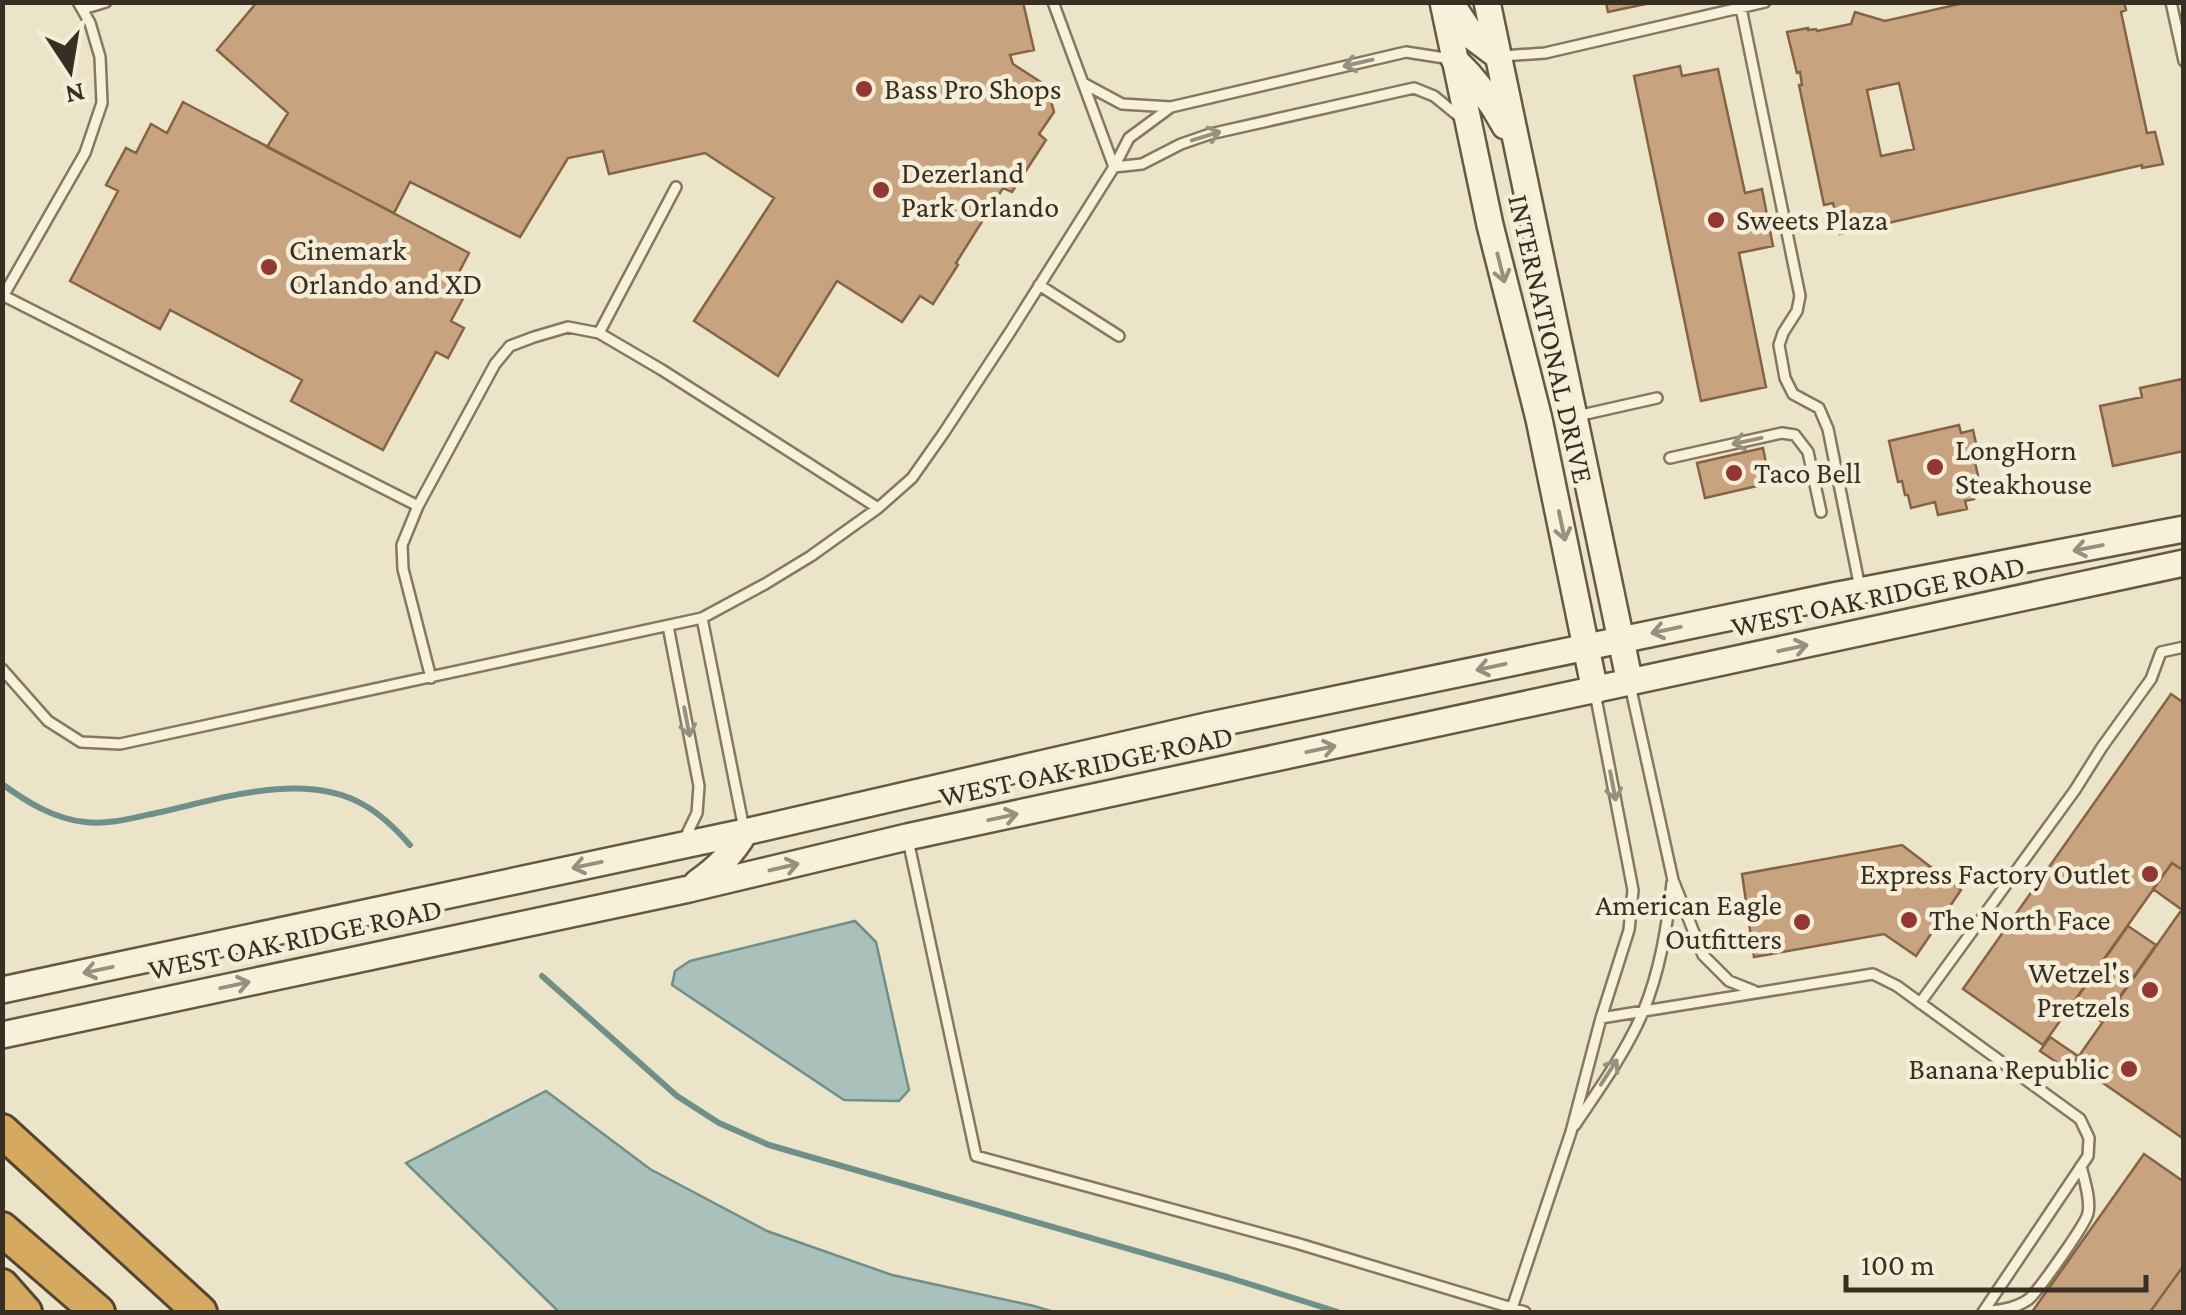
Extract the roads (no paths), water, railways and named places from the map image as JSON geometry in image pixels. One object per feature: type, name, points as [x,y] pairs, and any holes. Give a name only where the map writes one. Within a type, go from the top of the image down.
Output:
[{"type":"highway","points":[[2,1131],[200,1312]]},
{"type":"highway","points":[[31,1158],[181,1312]]},
{"type":"highway","points":[[2,1231],[77,1312]]},
{"type":"highway","points":[[2,1231],[98,1312]]},
{"type":"highway","points":[[2,1286],[24,1312]]},
{"type":"street","name":"INTERNATIONAL DRIVE","points":[[1442,2],[1490,225],[1539,419],[1595,690]]},
{"type":"street","points":[[1450,2],[1474,38],[1498,56]]},
{"type":"street","name":"INTERNATIONAL DRIVE","points":[[1487,2],[1630,683]]},
{"type":"street","points":[[1454,59],[1493,103],[1516,149]]},
{"type":"street","name":"WEST OAK RIDGE ROAD","points":[[2,990],[744,832],[1187,731],[1861,591],[2184,529]]},
{"type":"street","name":"WEST OAK RIDGE ROAD","points":[[2,1035],[2184,563]]},
{"type":"street","points":[[689,889],[722,864],[744,832]]},
{"type":"lane","points":[[106,2],[80,6],[100,56],[102,102],[84,152],[3,297],[418,506]]},
{"type":"lane","points":[[1053,2],[1114,167]]},
{"type":"lane","points":[[1498,56],[1545,53],[1765,2]]},
{"type":"lane","points":[[2171,2],[2184,61]]},
{"type":"lane","points":[[1741,8],[1800,296],[1797,311],[1779,345],[1793,394],[1818,408],[1828,429],[1861,591]]},
{"type":"lane","points":[[1084,83],[1122,104],[1170,108],[1406,52],[1454,59]]},
{"type":"lane","points":[[1114,167],[1142,164],[1210,134],[1414,88],[1434,96],[1468,124]]},
{"type":"lane","points":[[2,669],[48,721],[81,742],[120,744],[702,618],[811,556],[912,478],[1039,285],[1129,138],[1170,108]]},
{"type":"lane","points":[[599,333],[676,188]]},
{"type":"lane","points":[[1039,285],[1120,336]]},
{"type":"lane","points":[[431,678],[403,569],[402,545],[418,506],[495,364],[510,346],[568,328],[599,333],[878,508]]},
{"type":"lane","points":[[1574,417],[1657,398]]},
{"type":"lane","points":[[1670,458],[1782,433],[1795,435],[1808,452],[1821,512]]},
{"type":"lane","points":[[702,618],[744,832]]},
{"type":"lane","points":[[668,626],[699,786],[697,813],[682,844]]},
{"type":"lane","points":[[1920,1003],[2151,680],[2161,652],[2184,647]]},
{"type":"lane","points":[[1630,683],[1672,880],[1702,954],[1729,981],[1756,992]]},
{"type":"lane","points":[[1509,1311],[1571,1132],[1629,930],[1633,890],[1595,690]]},
{"type":"lane","points":[[908,837],[976,1156],[1296,1244],[1509,1311],[1526,1312]]},
{"type":"lane","points":[[1571,1132],[1628,1044],[1644,1010],[1665,940],[1672,880]]},
{"type":"lane","points":[[1601,1018],[1873,974],[1897,986],[2080,1119],[2089,1138],[2088,1156],[1983,1312]]},
{"type":"lane","points":[[1983,1312],[2009,1310],[2031,1297],[2078,1231],[2088,1214],[2081,1166]]},
{"type":"water","points":[[855,921],[876,942],[909,1090],[899,1101],[844,1100],[672,985],[675,971],[690,961]]},
{"type":"water","points":[[546,1091],[650,1169],[767,1231],[892,1275],[1054,1312],[559,1312],[406,1163]]},
{"type":"waterway","points":[[2,784],[52,813],[95,823],[264,790],[316,790],[364,805],[410,845]]},
{"type":"waterway","points":[[542,976],[677,1096],[719,1123],[769,1145],[1338,1312]]},
{"type":"place","name":"Bass Pro Shops","points":[[864,89]]},
{"type":"place","name":"Dezerland Park Orlando","points":[[881,190]]},
{"type":"place","name":"Sweets Plaza","points":[[1716,220]]},
{"type":"place","name":"Cinemark Orlando and XD","points":[[269,267]]},
{"type":"place","name":"LongHorn Steakhouse","points":[[1935,467]]},
{"type":"place","name":"Taco Bell","points":[[1734,473]]},
{"type":"place","name":"Express Factory Outlet","points":[[2150,874]]},
{"type":"place","name":"The North Face","points":[[1909,920]]},
{"type":"place","name":"American Eagle Outfitters","points":[[1802,922]]},
{"type":"place","name":"Wetzel's Pretzels","points":[[2150,990]]},
{"type":"place","name":"Banana Republic","points":[[2129,1069]]}]
